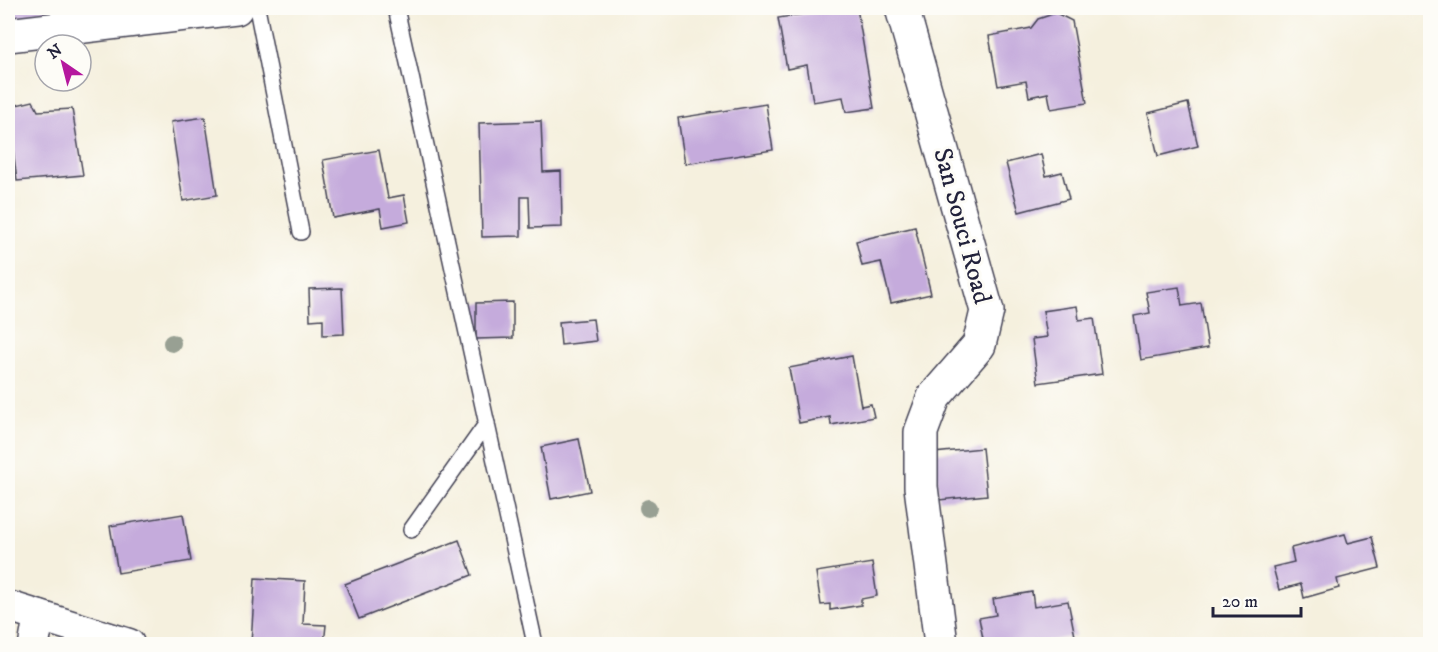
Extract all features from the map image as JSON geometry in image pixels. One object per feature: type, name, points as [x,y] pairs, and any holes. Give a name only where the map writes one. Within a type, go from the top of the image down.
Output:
[{"type":"main road","points":[[8,35],[236,8]]},
{"type":"main road","name":"San Souci Road","points":[[902,8],[987,310],[979,345],[934,397],[921,432],[921,487],[941,645]]},
{"type":"street","points":[[8,606],[36,630],[129,645]]},
{"type":"lane","points":[[257,8],[301,232]]},
{"type":"lane","points":[[396,8],[535,645]]},
{"type":"lane","points":[[411,530],[487,423]]},
{"type":"building","points":[[8,8],[81,8],[82,18],[8,21]]},
{"type":"building","points":[[857,8],[874,108],[846,112],[843,97],[813,102],[807,65],[787,69],[778,18]]},
{"type":"building","points":[[1056,13],[1072,21],[1087,103],[1051,109],[1048,93],[1029,97],[1026,81],[998,86],[989,36],[1031,28],[1038,19]]},
{"type":"building","points":[[33,101],[38,111],[72,109],[83,175],[17,181],[8,107]]},
{"type":"building","points":[[1188,103],[1198,146],[1158,156],[1148,113]]},
{"type":"building","points":[[766,104],[773,150],[685,164],[678,118]]},
{"type":"building","points":[[205,117],[217,195],[183,201],[171,122]]},
{"type":"building","points":[[541,121],[543,172],[561,171],[562,227],[530,228],[529,197],[521,197],[521,236],[482,237],[479,123]]},
{"type":"building","points":[[379,150],[388,198],[404,195],[409,222],[383,227],[380,209],[333,218],[323,160]]},
{"type":"building","points":[[1041,154],[1046,176],[1062,172],[1069,199],[1019,212],[1006,163]]},
{"type":"building","points":[[915,227],[931,294],[891,303],[881,262],[862,266],[856,241]]},
{"type":"building","points":[[1179,287],[1182,306],[1201,303],[1208,348],[1141,360],[1134,316],[1150,313],[1146,292]]},
{"type":"building","points":[[342,288],[344,334],[323,335],[323,319],[310,320],[309,289]]},
{"type":"building","points":[[513,302],[513,338],[476,339],[476,303]]},
{"type":"building","points":[[1077,306],[1079,320],[1094,318],[1102,374],[1038,383],[1032,339],[1047,337],[1043,311]]},
{"type":"building","points":[[593,319],[596,341],[561,345],[559,322]]},
{"type":"building","points":[[852,356],[861,406],[871,404],[874,417],[831,425],[830,417],[799,423],[789,368]]},
{"type":"building","points":[[579,439],[590,491],[551,499],[541,447]]},
{"type":"building","points":[[982,448],[987,495],[939,500],[934,453]]},
{"type":"building","points":[[183,514],[191,561],[118,573],[110,526]]},
{"type":"building","points":[[1345,534],[1348,543],[1372,537],[1380,568],[1337,579],[1339,588],[1304,598],[1301,584],[1279,590],[1273,567],[1294,562],[1291,548]]},
{"type":"building","points":[[459,540],[472,575],[359,619],[345,584]]},
{"type":"building","points":[[872,563],[877,596],[861,599],[861,605],[830,610],[830,604],[821,605],[816,572]]},
{"type":"building","points":[[255,578],[305,581],[303,624],[326,625],[324,644],[251,644]]},
{"type":"building","points":[[1032,592],[1034,607],[1068,601],[1075,636],[1034,644],[984,644],[979,618],[996,615],[993,599]]}]
